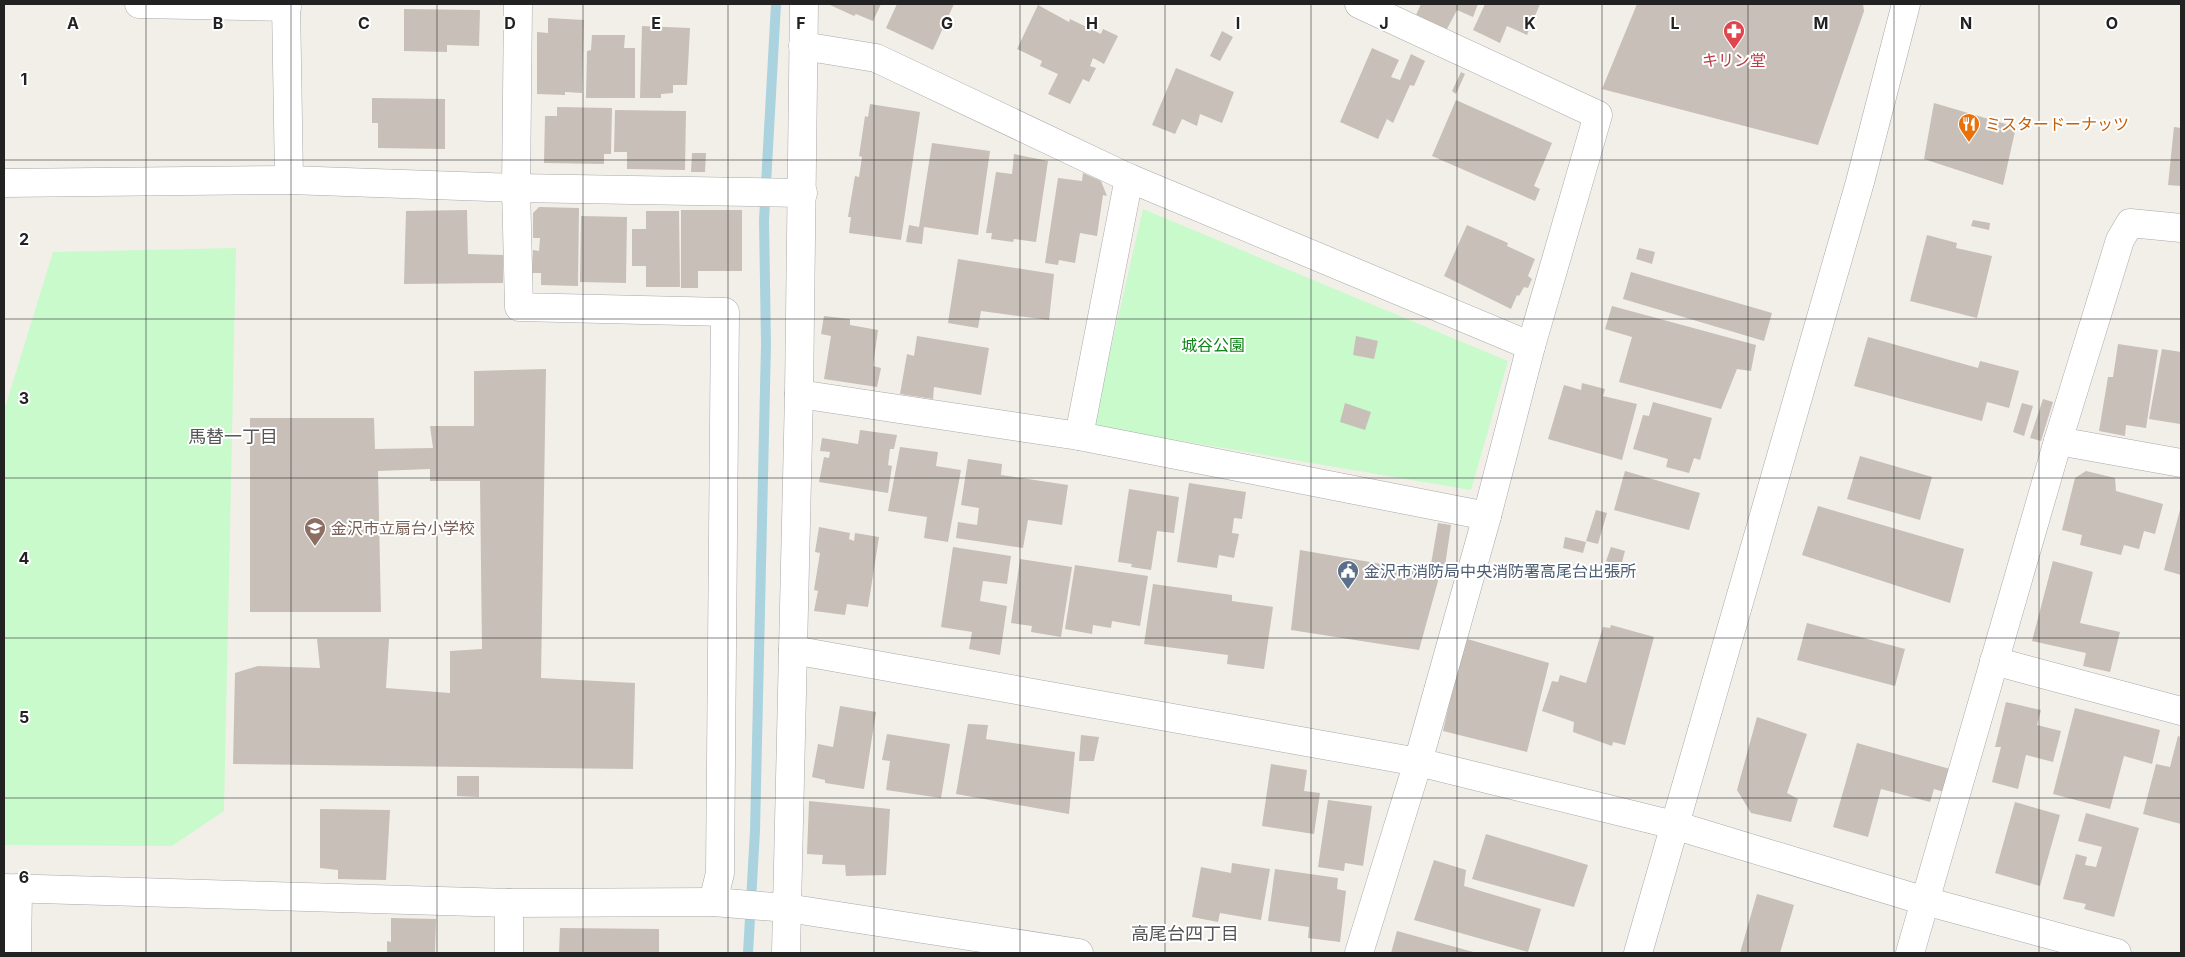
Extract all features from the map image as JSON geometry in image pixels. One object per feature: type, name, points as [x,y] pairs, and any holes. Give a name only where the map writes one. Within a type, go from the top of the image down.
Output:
[{"type":"street","points":[[139,4],[286,5],[289,180]]},
{"type":"street","points":[[518,4],[516,188],[518,307],[725,312],[721,902]]},
{"type":"street","points":[[786,953],[777,908],[793,650],[799,394],[794,193],[804,4]]},
{"type":"street","points":[[1359,4],[1598,115],[1531,346],[1487,516],[1418,762],[1359,953]]},
{"type":"street","points":[[1638,953],[1860,182],[1906,4]]},
{"type":"street","points":[[802,46],[876,58],[1129,178],[1531,346]]},
{"type":"street","points":[[1079,436],[1129,178]]},
{"type":"street","points":[[4,183],[289,180],[516,188],[794,193]]},
{"type":"street","points":[[1910,953],[2058,441],[2120,240],[2130,223],[2181,228]]},
{"type":"street","points":[[799,394],[1079,436],[1487,516]]},
{"type":"street","points":[[2058,441],[2181,463]]},
{"type":"street","points":[[793,650],[1418,762],[1674,825],[1925,901],[2117,953]]},
{"type":"street","points":[[1994,661],[2181,711]]},
{"type":"street","points":[[17,953],[11,888],[509,903],[721,902],[777,908],[1079,953]]},
{"type":"street","points":[[509,903],[509,953]]},
{"type":"green space","name":"城谷公園","points":[[1143,209],[1508,361],[1471,490],[1093,426]]},
{"type":"green space","points":[[236,248],[224,811],[172,846],[4,845],[4,411],[53,252]]},
{"type":"building","points":[[831,4],[881,4],[873,21],[856,14],[854,16]]},
{"type":"building","points":[[897,4],[954,4],[933,50],[886,28]]},
{"type":"building","points":[[1421,4],[1478,4],[1473,17],[1457,10],[1447,29],[1416,15]]},
{"type":"building","points":[[1485,4],[1540,4],[1527,35],[1507,26],[1500,43],[1473,30]]},
{"type":"building","name":"キリン堂","points":[[1637,4],[1863,4],[1864,11],[1818,145],[1602,89]]},
{"type":"building","points":[[1038,5],[1069,22],[1070,19],[1101,34],[1103,29],[1118,36],[1104,64],[1093,58],[1090,66],[1096,68],[1089,82],[1083,79],[1070,104],[1048,94],[1058,74],[1040,66],[1042,61],[1017,49]]},
{"type":"building","points":[[404,9],[480,10],[479,46],[447,45],[447,52],[404,51]]},
{"type":"building","points":[[548,18],[584,20],[582,93],[565,92],[565,95],[537,94],[537,32],[548,33]]},
{"type":"building","points":[[642,26],[690,28],[687,85],[673,85],[673,93],[661,94],[661,98],[640,98]]},
{"type":"building","points":[[1222,31],[1233,37],[1220,61],[1210,56]]},
{"type":"building","points":[[592,35],[625,35],[624,48],[635,48],[635,98],[586,98],[587,51],[591,50]]},
{"type":"building","points":[[1372,48],[1399,60],[1391,77],[1400,80],[1411,54],[1425,61],[1414,86],[1410,85],[1393,123],[1387,119],[1378,139],[1340,122]]},
{"type":"building","points":[[1176,68],[1234,92],[1222,123],[1200,114],[1197,126],[1182,119],[1175,134],[1152,125]]},
{"type":"building","points":[[1461,72],[1465,74],[1456,94],[1452,91]]},
{"type":"building","points":[[372,98],[445,99],[445,149],[378,148],[378,123],[372,123]]},
{"type":"building","points":[[1456,100],[1552,143],[1534,186],[1540,189],[1535,201],[1432,156]]},
{"type":"building","name":"ミスタードーナッツ","points":[[1934,103],[2016,127],[2003,185],[1924,159]]},
{"type":"building","points":[[870,104],[920,112],[901,240],[849,233],[851,217],[848,217],[855,176],[859,177],[862,157],[859,156],[865,116],[868,117]]},
{"type":"building","points":[[557,107],[612,108],[611,154],[604,154],[604,164],[544,163],[545,116],[557,116]]},
{"type":"building","points":[[615,110],[686,111],[685,170],[627,169],[627,152],[614,152]]},
{"type":"building","points":[[2174,127],[2181,128],[2181,186],[2168,185]]},
{"type":"building","points":[[932,143],[990,151],[978,235],[924,227],[922,244],[906,242],[909,225],[919,227]]},
{"type":"building","points":[[692,153],[706,153],[705,172],[691,172]]},
{"type":"building","points":[[1014,154],[1048,161],[1036,242],[1014,239],[1013,242],[991,239],[992,233],[986,233],[996,172],[1012,174]]},
{"type":"building","points":[[1083,173],[1101,181],[1107,196],[1103,195],[1097,236],[1080,233],[1075,263],[1059,260],[1058,265],[1045,263],[1058,178],[1082,181]]},
{"type":"building","points":[[539,207],[579,208],[578,286],[541,285],[541,273],[532,273],[533,250],[539,251],[540,238],[533,238],[533,213]]},
{"type":"building","points":[[467,210],[468,254],[503,255],[503,283],[404,284],[406,211]]},
{"type":"building","points":[[681,210],[742,210],[742,271],[698,271],[698,288],[681,288]]},
{"type":"building","points":[[646,211],[679,211],[680,287],[646,287],[646,266],[632,266],[632,229],[646,229]]},
{"type":"building","points":[[581,216],[627,217],[626,283],[580,282]]},
{"type":"building","points":[[1973,220],[1990,223],[1989,230],[1971,226]]},
{"type":"building","points":[[1467,225],[1508,243],[1507,246],[1535,259],[1528,276],[1532,279],[1528,288],[1524,287],[1519,296],[1517,295],[1511,309],[1444,276]]},
{"type":"building","points":[[1927,235],[1957,243],[1956,248],[1992,256],[1977,318],[1910,301]]},
{"type":"building","points":[[1639,248],[1655,252],[1652,264],[1636,259]]},
{"type":"building","points":[[958,259],[1054,274],[1049,320],[981,311],[978,328],[948,323]]},
{"type":"building","points":[[1631,272],[1772,313],[1764,341],[1623,299]]},
{"type":"building","points":[[1612,306],[1756,345],[1751,371],[1737,369],[1721,409],[1619,382],[1632,337],[1605,329]]},
{"type":"building","points":[[824,316],[850,319],[850,325],[878,330],[873,366],[881,368],[877,387],[824,379],[831,336],[821,334]]},
{"type":"building","points":[[917,336],[989,348],[981,395],[934,387],[933,399],[900,394],[907,354],[914,356]]},
{"type":"building","points":[[1356,336],[1378,341],[1374,359],[1353,355]]},
{"type":"building","points":[[1868,337],[1978,368],[1980,361],[2019,371],[2009,408],[1987,402],[1982,421],[1854,386]]},
{"type":"building","points":[[2118,344],[2158,350],[2146,428],[2126,425],[2125,436],[2099,431],[2108,377],[2113,377]]},
{"type":"building","points":[[2162,349],[2181,352],[2180,424],[2149,419]]},
{"type":"building","name":"金沢市立扇台小学校","points":[[546,369],[541,678],[635,683],[633,769],[233,764],[235,673],[258,666],[320,668],[317,639],[389,639],[386,688],[450,693],[450,651],[482,649],[480,481],[430,481],[430,469],[378,471],[381,612],[250,612],[250,418],[374,418],[375,449],[433,448],[430,426],[474,426],[474,371]]},
{"type":"building","points":[[1582,383],[1605,389],[1603,396],[1637,404],[1622,460],[1548,439],[1564,385],[1581,390]]},
{"type":"building","points":[[2043,399],[2053,402],[2041,441],[2030,438]]},
{"type":"building","points":[[1653,402],[1712,418],[1700,460],[1694,458],[1689,473],[1666,467],[1668,459],[1633,449],[1643,415],[1649,416]]},
{"type":"building","points":[[1345,403],[1371,412],[1365,430],[1340,422]]},
{"type":"building","points":[[2022,403],[2033,406],[2024,436],[2013,432]]},
{"type":"building","points":[[860,430],[897,435],[894,449],[890,449],[888,465],[892,466],[888,493],[819,482],[824,457],[829,458],[830,452],[820,451],[822,438],[858,444]]},
{"type":"building","points":[[900,447],[938,452],[936,466],[961,470],[948,542],[924,538],[927,517],[888,511]]},
{"type":"building","points":[[1860,456],[1932,477],[1920,520],[1847,499]]},
{"type":"building","points":[[968,459],[1002,464],[1001,475],[1068,485],[1062,525],[1028,520],[1023,548],[956,538],[958,522],[977,525],[979,508],[961,505]]},
{"type":"building","points":[[1625,471],[1700,493],[1689,530],[1614,510]]},
{"type":"building","points":[[2086,471],[2115,478],[2116,491],[2163,504],[2155,534],[2144,531],[2139,549],[2124,545],[2121,555],[2080,545],[2082,535],[2062,530],[2075,478]]},
{"type":"building","points":[[1189,483],[1246,492],[1242,519],[1234,518],[1232,533],[1239,534],[1234,558],[1219,555],[1217,568],[1177,562]]},
{"type":"building","points":[[1129,489],[1179,497],[1174,533],[1157,531],[1151,570],[1131,567],[1132,564],[1118,562]]},
{"type":"building","points":[[1818,506],[1964,549],[1950,603],[1802,555]]},
{"type":"building","points":[[2181,506],[2181,575],[2164,570]]},
{"type":"building","points":[[1596,510],[1607,513],[1598,544],[1586,541]]},
{"type":"building","points":[[1438,523],[1451,525],[1445,566],[1431,564]]},
{"type":"building","points":[[819,527],[850,533],[849,539],[854,541],[855,533],[879,537],[868,607],[847,604],[845,615],[814,611],[818,591],[814,590],[820,553],[815,552]]},
{"type":"building","points":[[1565,537],[1586,542],[1583,553],[1563,548]]},
{"type":"building","points":[[953,547],[1011,556],[1007,584],[983,581],[980,601],[1007,606],[1000,655],[969,649],[972,632],[941,627]]},
{"type":"building","points":[[1611,547],[1625,551],[1621,566],[1606,561]]},
{"type":"building","points":[[1300,550],[1440,574],[1419,650],[1291,630]]},
{"type":"building","points":[[1020,559],[1072,567],[1061,637],[1031,632],[1032,626],[1011,623]]},
{"type":"building","points":[[2053,561],[2093,572],[2080,623],[2120,632],[2110,672],[2083,666],[2086,653],[2032,641]]},
{"type":"building","points":[[1075,565],[1148,576],[1140,626],[1112,621],[1111,628],[1093,625],[1092,634],[1065,629]]},
{"type":"building","points":[[1153,584],[1232,595],[1232,601],[1273,607],[1264,669],[1227,664],[1228,655],[1144,644]]},
{"type":"building","points":[[1807,623],[1905,649],[1895,686],[1797,660]]},
{"type":"building","points":[[1611,625],[1654,637],[1625,745],[1613,742],[1612,746],[1573,732],[1574,722],[1542,711],[1552,681],[1558,682],[1560,675],[1586,683],[1603,627],[1610,628]]},
{"type":"building","points":[[1464,638],[1549,663],[1527,752],[1443,731]]},
{"type":"building","points":[[2006,702],[2041,710],[2037,725],[2061,731],[2053,762],[2026,755],[2018,789],[1992,782],[2001,747],[1995,747]]},
{"type":"building","points":[[840,706],[876,712],[864,789],[825,783],[825,780],[812,777],[818,744],[833,747]]},
{"type":"building","points":[[2075,708],[2160,730],[2152,764],[2124,756],[2110,809],[2053,794]]},
{"type":"building","points":[[1757,717],[1807,734],[1787,793],[1798,799],[1791,822],[1751,813],[1737,790]]},
{"type":"building","points":[[968,724],[988,725],[986,739],[1075,752],[1069,814],[956,794]]},
{"type":"building","points":[[887,734],[950,744],[941,798],[886,790],[890,761],[882,760]]},
{"type":"building","points":[[1081,735],[1099,737],[1094,761],[1079,761]]},
{"type":"building","points":[[2178,736],[2181,737],[2181,824],[2143,814],[2156,764],[2170,767]]},
{"type":"building","points":[[1857,743],[1950,769],[1944,792],[1934,789],[1930,802],[1881,789],[1868,837],[1833,827]]},
{"type":"building","points":[[1271,764],[1307,770],[1304,791],[1320,793],[1314,834],[1262,826]]},
{"type":"building","points":[[457,776],[479,776],[479,797],[457,796]]},
{"type":"building","points":[[1328,800],[1372,806],[1363,866],[1345,863],[1344,871],[1318,867]]},
{"type":"building","points":[[809,801],[890,809],[886,875],[846,876],[845,865],[822,864],[823,855],[807,854]]},
{"type":"building","points":[[2015,802],[2060,815],[2040,886],[1995,873]]},
{"type":"building","points":[[320,809],[390,810],[386,880],[338,879],[338,870],[320,868]]},
{"type":"building","points":[[2086,813],[2139,828],[2114,917],[2084,909],[2086,904],[2063,899],[2076,854],[2087,857],[2085,865],[2096,867],[2102,847],[2078,841]]},
{"type":"building","points":[[1486,834],[1588,865],[1574,907],[1472,879]]},
{"type":"building","points":[[1434,860],[1466,870],[1464,886],[1541,909],[1528,952],[1414,920]]},
{"type":"building","points":[[1232,863],[1270,869],[1261,920],[1220,913],[1218,922],[1192,917],[1201,867],[1231,873]]},
{"type":"building","points":[[1275,869],[1338,878],[1337,889],[1346,891],[1340,942],[1308,938],[1309,927],[1268,921]]},
{"type":"building","points":[[1757,894],[1794,905],[1780,953],[1740,953]]},
{"type":"building","points":[[391,918],[436,919],[435,953],[387,953],[387,941],[391,942]]},
{"type":"building","points":[[560,928],[659,929],[659,953],[559,953]]},
{"type":"building","points":[[1397,931],[1477,953],[1391,953]]},
{"type":"waterway","points":[[748,953],[755,831],[766,344],[764,220],[776,4]]},
{"type":"place","name":"キリン堂","points":[[1734,50]]},
{"type":"place","name":"ミスタードーナッツ","points":[[1969,143]]},
{"type":"place","name":"金沢市立扇台小学校","points":[[315,547]]},
{"type":"place","name":"金沢市消防局中央消防署高尾台出張所","points":[[1348,590]]},
{"type":"district","name":"馬替一丁目","points":[[233,436]]},
{"type":"district","name":"高尾台四丁目","points":[[1185,933]]}]
